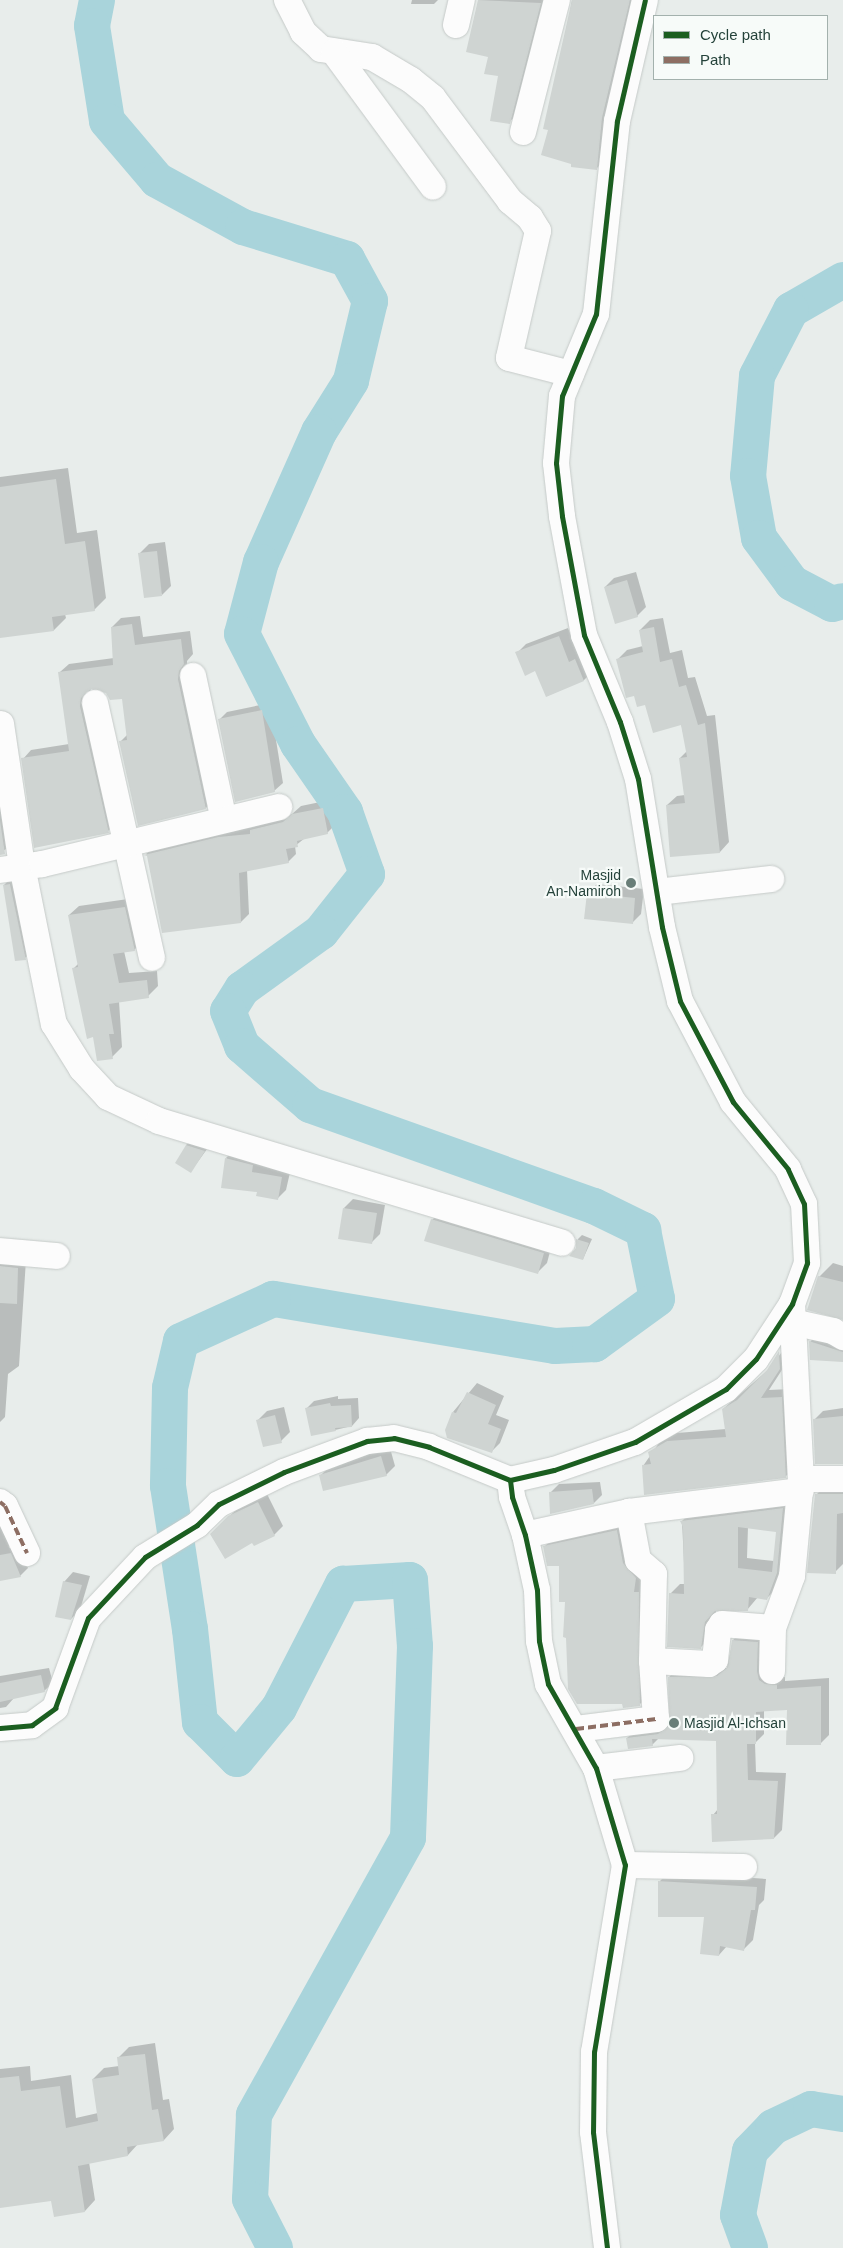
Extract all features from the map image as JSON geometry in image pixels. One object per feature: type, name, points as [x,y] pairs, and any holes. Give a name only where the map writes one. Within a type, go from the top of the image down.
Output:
[{"type":"street","points":[[287,0],[303,32],[321,49],[372,57],[411,80],[433,98],[510,201],[530,218],[538,231],[509,358],[571,374]]},
{"type":"street","points":[[456,26],[462,0]]},
{"type":"street","points":[[523,132],[557,0]]},
{"type":"street","points":[[645,0],[617,122],[596,314],[562,396],[556,463],[562,516],[584,635],[620,722],[638,778],[657,892],[680,1001],[700,1045],[734,1102],[788,1169],[804,1204],[807,1262],[792,1313],[801,1485],[792,1576],[773,1628],[772,1671]]},
{"type":"street","points":[[334,52],[433,187]]},
{"type":"street","points":[[193,676],[224,820]]},
{"type":"street","points":[[95,704],[124,844],[152,958]]},
{"type":"street","points":[[1,724],[11,868],[54,1024],[82,1069],[108,1096],[159,1121],[562,1243]]},
{"type":"street","points":[[11,868],[124,844],[279,807]]},
{"type":"street","points":[[657,892],[772,879]]},
{"type":"street","points":[[0,1251],[58,1256]]},
{"type":"street","points":[[792,1313],[843,1337]]},
{"type":"street","points":[[0,1728],[32,1724],[55,1708],[88,1618],[145,1557],[197,1524],[219,1504],[333,1452],[366,1442],[394,1438],[429,1448],[510,1480],[554,1470],[635,1442],[726,1389],[756,1359],[792,1313]]},
{"type":"street","points":[[525,1535],[629,1512],[843,1479]]},
{"type":"street","points":[[510,1480],[512,1497],[525,1535],[537,1590],[539,1641],[548,1684],[576,1729],[596,1768],[626,1865],[594,2052],[592,2132],[607,2248]]},
{"type":"street","points":[[0,1502],[27,1553]]},
{"type":"street","points":[[576,1729],[656,1719],[652,1661],[654,1574],[638,1560],[629,1512]]},
{"type":"street","points":[[652,1661],[711,1664],[715,1660],[718,1630],[722,1624],[773,1628]]},
{"type":"street","points":[[596,1768],[680,1758]]},
{"type":"street","points":[[626,1865],[744,1867]]},
{"type":"building","points":[[478,0],[541,3],[510,124],[490,121],[498,76],[484,74],[488,57],[466,52]]},
{"type":"building","points":[[572,0],[630,0],[602,118],[597,170],[571,167],[571,164],[541,155],[548,130],[543,129]]},
{"type":"building","points":[[56,479],[65,544],[85,541],[95,611],[52,617],[54,631],[0,638],[0,487]]},
{"type":"building","points":[[157,551],[162,596],[144,598],[138,553]]},
{"type":"building","points":[[627,580],[638,617],[615,624],[604,587]]},
{"type":"building","points":[[132,624],[135,645],[181,639],[184,664],[179,671],[178,679],[206,809],[138,826],[119,741],[127,740],[122,699],[110,700],[106,693],[91,689],[81,698],[80,706],[109,833],[34,848],[21,758],[69,751],[58,672],[113,665],[111,627]]},
{"type":"building","points":[[654,627],[660,662],[672,659],[679,687],[686,685],[698,725],[705,723],[720,853],[670,857],[666,805],[685,803],[679,758],[687,757],[681,725],[653,733],[645,705],[637,707],[634,696],[626,698],[616,659],[643,652],[639,630]]},
{"type":"building","points":[[559,636],[569,662],[575,659],[584,681],[546,697],[535,671],[525,676],[515,652]]},
{"type":"building","points":[[262,710],[275,792],[235,802],[218,719]]},
{"type":"building","points":[[323,808],[328,834],[297,841],[298,847],[286,849],[289,863],[239,873],[241,923],[162,933],[147,856],[144,855],[218,837],[250,834],[250,830],[283,822],[292,814]]},
{"type":"building","points":[[0,820],[5,854],[0,855]]},
{"type":"building","points":[[10,884],[26,960],[15,961],[3,885]]},
{"type":"building","points":[[587,893],[635,898],[633,924],[584,919]]},
{"type":"building","points":[[125,907],[135,951],[113,954],[119,983],[147,980],[149,998],[109,1004],[114,1034],[109,1034],[113,1059],[97,1061],[93,1037],[87,1039],[72,968],[78,967],[68,915]]},
{"type":"building","points":[[186,1145],[205,1151],[191,1173],[175,1163]]},
{"type":"building","points":[[225,1158],[253,1165],[252,1172],[282,1177],[278,1200],[256,1196],[257,1192],[221,1188]]},
{"type":"building","points":[[343,1208],[377,1213],[372,1244],[338,1239]]},
{"type":"building","points":[[431,1219],[544,1253],[538,1274],[424,1241]]},
{"type":"building","points":[[576,1239],[589,1243],[583,1260],[569,1256],[576,1248]]},
{"type":"building","points":[[0,1266],[18,1268],[17,1304],[0,1303]]},
{"type":"building","points":[[818,1276],[843,1282],[843,1320],[807,1310]]},
{"type":"building","points":[[809,1341],[843,1352],[843,1362],[810,1360]]},
{"type":"building","points":[[779,1351],[780,1369],[761,1398],[782,1397],[786,1478],[644,1495],[642,1465],[651,1464],[648,1452],[667,1441],[726,1437],[722,1409],[737,1400],[767,1370]]},
{"type":"building","points":[[467,1392],[496,1405],[488,1424],[501,1429],[492,1453],[447,1438],[445,1430],[452,1412],[456,1413]]},
{"type":"building","points":[[330,1403],[331,1406],[351,1405],[352,1427],[335,1428],[336,1431],[311,1436],[305,1408]]},
{"type":"building","points":[[275,1415],[282,1443],[263,1447],[256,1420]]},
{"type":"building","points":[[843,1416],[843,1464],[815,1464],[813,1419]]},
{"type":"building","points":[[381,1456],[387,1476],[323,1491],[319,1475]]},
{"type":"building","points":[[592,1489],[594,1504],[550,1514],[549,1492]]},
{"type":"building","points":[[815,1494],[843,1494],[843,1513],[837,1514],[836,1574],[807,1573]]},
{"type":"building","points":[[258,1502],[275,1536],[254,1546],[252,1543],[225,1559],[210,1534],[228,1516]]},
{"type":"building","points":[[783,1508],[777,1573],[767,1600],[749,1597],[748,1611],[715,1611],[705,1622],[701,1649],[667,1647],[669,1593],[684,1594],[683,1527],[680,1521]],"holes":[[[738,1527],[776,1532],[772,1572],[738,1568]]]},
{"type":"building","points":[[617,1530],[623,1563],[636,1578],[634,1592],[639,1592],[640,1706],[623,1708],[622,1704],[577,1704],[568,1689],[566,1638],[563,1637],[565,1602],[559,1602],[559,1566],[547,1566],[543,1546]]},
{"type":"building","points":[[11,1553],[21,1577],[0,1581],[0,1555]]},
{"type":"building","points":[[63,1581],[82,1585],[71,1620],[55,1617]]},
{"type":"building","points":[[732,1640],[758,1642],[757,1671],[759,1680],[765,1684],[777,1685],[777,1689],[821,1686],[821,1745],[786,1745],[787,1710],[756,1712],[756,1744],[747,1744],[748,1780],[778,1781],[774,1839],[712,1842],[711,1814],[717,1814],[716,1741],[652,1739],[653,1746],[628,1749],[626,1738],[658,1734],[669,1726],[668,1677],[717,1676],[728,1667]]},
{"type":"building","points":[[41,1675],[45,1692],[0,1702],[0,1683]]},
{"type":"building","points":[[658,1881],[757,1887],[755,1910],[751,1910],[744,1951],[720,1946],[719,1956],[700,1954],[704,1917],[658,1917]]},
{"type":"building","points":[[145,2054],[152,2110],[158,2109],[164,2141],[127,2147],[128,2156],[78,2166],[85,2212],[54,2217],[51,2201],[0,2208],[0,2078],[19,2076],[21,2091],[60,2086],[66,2128],[98,2121],[92,2079],[119,2075],[117,2057]]},
{"type":"waterway","points":[[97,0],[92,26],[107,121],[157,180],[243,227],[347,259],[370,301],[351,381],[319,432],[261,562],[242,634],[298,744],[345,812],[367,874],[321,932],[242,989],[228,1011],[242,1046],[310,1105],[594,1206],[643,1230],[657,1299],[595,1344],[555,1346],[273,1299],[181,1341],[170,1388],[168,1486],[190,1629],[200,1722],[237,1759],[279,1708],[343,1584],[410,1580],[415,1646],[408,1838],[254,2115],[250,2199],[275,2248]]},
{"type":"waterway","points":[[843,280],[791,310],[757,376],[748,476],[759,538],[792,583],[832,604],[843,601]]},
{"type":"waterway","points":[[750,2248],[738,2215],[750,2151],[773,2127],[811,2109],[843,2114]]},
{"type":"marked path","points":[[0,1502],[5,1506],[27,1553]]},
{"type":"marked path","points":[[576,1729],[656,1719]]},
{"type":"cycle path","points":[[510,1480],[554,1470],[635,1442],[726,1389],[756,1359],[792,1304],[807,1263],[804,1204],[788,1169],[733,1102],[680,1001],[662,927],[638,779],[620,722],[584,635],[562,516],[556,463],[562,396],[596,314],[617,121],[645,0]]},
{"type":"cycle path","points":[[0,1728],[32,1725],[55,1708],[88,1618],[145,1557],[197,1525],[219,1504],[284,1472],[367,1441],[394,1438],[429,1447],[510,1480],[512,1497],[525,1535],[537,1590],[539,1641],[548,1684],[596,1768],[625,1865],[594,2052],[593,2132],[607,2248]]},
{"type":"place","name":"Masjid An-Namiroh","points":[[631,883]]},
{"type":"place","name":"Masjid Al-Ichsan","points":[[674,1723]]}]
